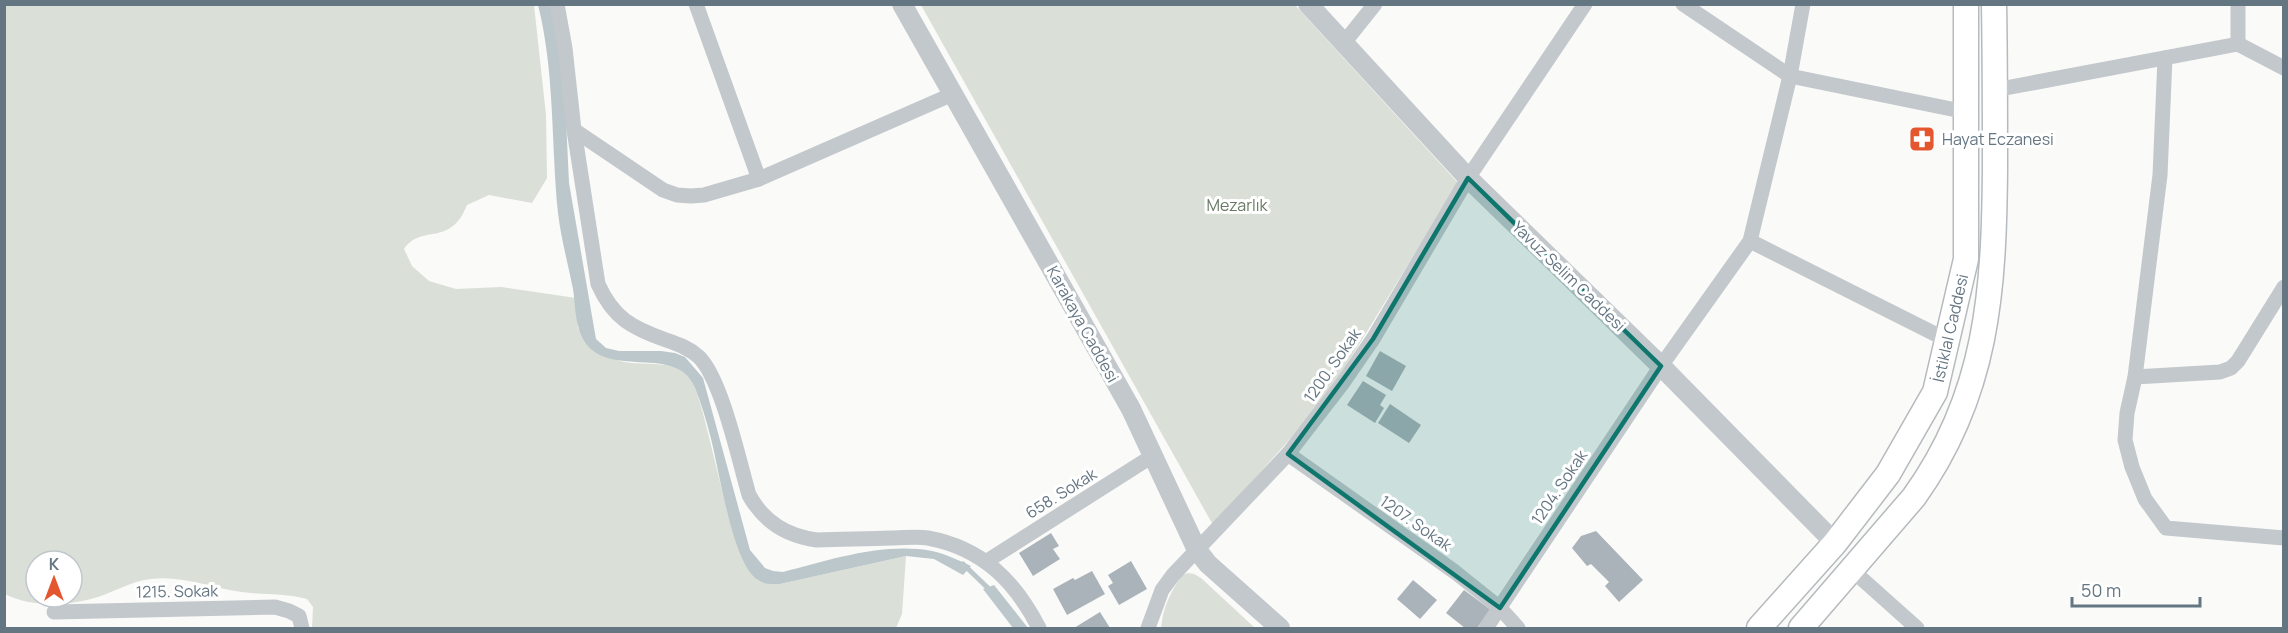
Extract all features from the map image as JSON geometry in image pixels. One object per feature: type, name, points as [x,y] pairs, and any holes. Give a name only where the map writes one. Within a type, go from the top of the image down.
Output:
[{"type":"main road","name":"İstiklal Caddesi","points":[[1759,628],[1835,543],[1888,474],[1935,392],[1966,259],[1966,4]]},
{"type":"main road","name":"İstiklal Caddesi","points":[[1801,628],[1928,477],[1969,391],[1986,326],[1995,245],[1994,4]]},
{"type":"street","points":[[557,4],[595,270],[604,296],[627,323],[681,345],[704,363],[717,388],[748,495],[762,515],[787,532],[817,540],[927,538],[949,544],[987,561],[1009,583],[1039,628]]},
{"type":"street","points":[[696,4],[759,179]]},
{"type":"street","name":"Karakaya Caddesi","points":[[902,4],[1131,409],[1197,550],[1208,564],[1280,628]]},
{"type":"street","name":"Yavuz Selim Caddesi","points":[[1308,4],[1468,178],[1661,366],[1835,543]]},
{"type":"street","points":[[1343,44],[1375,4]]},
{"type":"street","name":"1200. Sokak","points":[[1148,628],[1162,591],[1173,575],[1288,454],[1336,392],[1373,339],[1468,178],[1584,4]]},
{"type":"street","points":[[1683,4],[1790,76],[1966,112]]},
{"type":"street","points":[[1803,4],[1790,76],[1750,241],[1947,340]]},
{"type":"street","points":[[2238,4],[2238,44]]},
{"type":"street","points":[[1995,90],[2238,44],[2283,68]]},
{"type":"street","points":[[2165,58],[2160,175],[2125,440],[2132,467],[2145,499],[2166,528],[2283,538]]},
{"type":"street","points":[[574,130],[663,190],[677,195],[704,195],[759,179],[953,94]]},
{"type":"street","name":"1204. Sokak","points":[[1485,628],[1661,366],[1750,241]]},
{"type":"street","points":[[2135,377],[2220,372],[2231,368],[2238,361],[2283,287]]},
{"type":"street","name":"1207. Sokak","points":[[1288,454],[1455,572],[1500,608],[1518,628]]},
{"type":"street","name":"658. Sokak","points":[[987,561],[1154,455]]},
{"type":"street","points":[[1852,570],[1917,628]]},
{"type":"street","name":"1215. Sokak","points":[[54,612],[275,607],[289,610],[301,622]]},
{"type":"highlighted area","points":[[1468,178],[1661,366],[1500,608],[1288,454],[1373,339]]},
{"type":"green space","points":[[4,5],[534,5],[546,115],[547,178],[532,203],[489,195],[467,205],[453,226],[411,241],[404,249],[412,266],[429,281],[456,289],[501,287],[576,298],[578,328],[608,355],[627,362],[670,366],[688,376],[701,405],[739,548],[748,568],[758,580],[780,584],[906,556],[902,614],[896,628],[312,628],[313,607],[307,599],[242,592],[174,579],[143,580],[84,600],[84,549],[24,549],[24,601],[5,594]]},
{"type":"green space","name":"Mezarlık","points":[[921,5],[1295,5],[1458,183],[1333,387],[1307,420],[1213,525]]},
{"type":"green space","points":[[1188,573],[1201,578],[1255,628],[1161,628],[1163,613],[1171,594],[1182,575]]},
{"type":"shaded area","points":[[538,5],[551,5],[563,55],[569,183],[596,339],[606,348],[619,351],[675,353],[685,357],[703,378],[750,550],[765,568],[783,572],[876,551],[913,549],[932,551],[971,566],[963,575],[934,559],[906,556],[780,584],[761,582],[749,570],[734,536],[710,435],[695,388],[685,374],[671,366],[602,356],[588,346],[579,329],[558,213],[550,82]]},
{"type":"shaded area","points":[[994,585],[1028,628],[1013,628],[983,589]]},
{"type":"building","points":[[1380,351],[1406,366],[1392,391],[1366,376]]},
{"type":"building","points":[[1363,381],[1386,395],[1380,405],[1384,408],[1375,423],[1347,405]]},
{"type":"building","points":[[1390,404],[1421,425],[1409,443],[1378,423]]},
{"type":"building","points":[[1596,531],[1643,580],[1619,602],[1605,586],[1609,582],[1591,564],[1587,566],[1572,548],[1581,536]]},
{"type":"building","points":[[1051,533],[1059,546],[1053,549],[1060,559],[1033,576],[1019,553]]},
{"type":"building","points":[[1131,561],[1147,589],[1119,605],[1108,586],[1113,583],[1108,575]]},
{"type":"building","points":[[1092,571],[1105,594],[1067,615],[1053,589]]},
{"type":"building","points":[[1413,580],[1437,600],[1420,619],[1397,599]]},
{"type":"building","points":[[1464,590],[1491,610],[1477,628],[1465,628],[1446,613]]},
{"type":"building","points":[[1100,612],[1110,628],[1074,628]]},
{"type":"waterway","points":[[963,564],[991,591]]},
{"type":"place","name":"Hayat Eczanesi","points":[[1922,139]]}]
